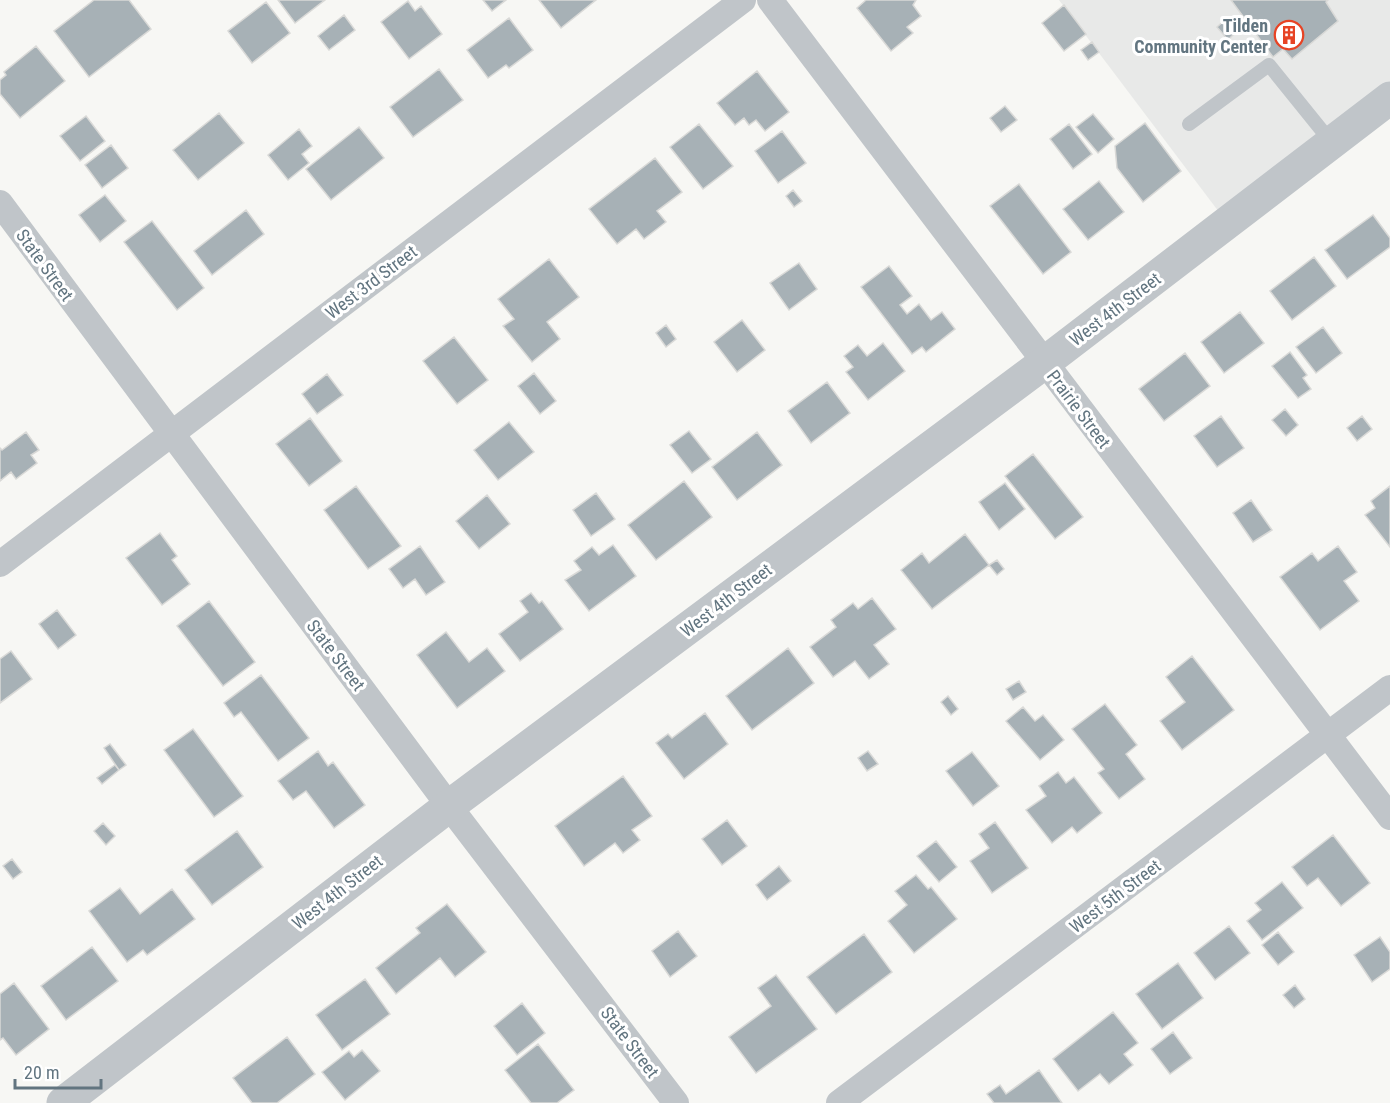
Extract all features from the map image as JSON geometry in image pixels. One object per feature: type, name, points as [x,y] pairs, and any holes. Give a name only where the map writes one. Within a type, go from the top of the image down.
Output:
[{"type":"street","name":"West 3rd Street","points":[[0,564],[743,0]]},
{"type":"street","name":"Prairie Street","points":[[770,0],[1390,817]]},
{"type":"street","name":"West 4th Street","points":[[63,1103],[449,806],[1044,363],[1390,98]]},
{"type":"street","name":"State Street","points":[[0,203],[449,806],[676,1103]]},
{"type":"street","name":"West 5th Street","points":[[839,1103],[1390,688]]},
{"type":"lane","points":[[1189,124],[1269,65],[1332,143]]},
{"type":"shaded area","points":[[1059,0],[1390,0],[1390,98],[1228,224]]},
{"type":"building","points":[[94,0],[129,0],[151,29],[89,77],[54,31]]},
{"type":"building","points":[[278,0],[325,0],[295,23]]},
{"type":"building","points":[[483,0],[506,0],[492,11]]},
{"type":"building","points":[[539,0],[596,0],[561,28]]},
{"type":"building","points":[[866,0],[916,0],[913,5],[921,16],[907,27],[913,33],[891,51],[857,8]]},
{"type":"building","name":"Tilden Community Center","points":[[1231,0],[1328,0],[1326,2],[1338,21],[1292,59],[1283,49],[1273,57]]},
{"type":"building","points":[[408,1],[415,11],[421,6],[442,34],[409,59],[381,22]]},
{"type":"building","points":[[266,2],[290,33],[252,63],[228,31]]},
{"type":"building","points":[[1064,5],[1086,34],[1064,51],[1042,23]]},
{"type":"building","points":[[344,15],[355,30],[329,50],[318,36]]},
{"type":"building","points":[[509,18],[533,50],[509,68],[506,65],[488,78],[467,50]]},
{"type":"building","points":[[1226,19],[1237,31],[1228,40],[1217,27]]},
{"type":"building","points":[[1092,42],[1099,52],[1088,60],[1081,50]]},
{"type":"building","points":[[36,46],[65,81],[20,118],[0,94],[0,80],[6,75],[4,72]]},
{"type":"building","points":[[439,69],[463,100],[413,137],[390,107]]},
{"type":"building","points":[[757,71],[789,112],[765,131],[756,120],[749,125],[744,118],[735,125],[717,103]]},
{"type":"building","points":[[1005,106],[1017,120],[1001,132],[990,118]]},
{"type":"building","points":[[219,113],[244,143],[198,180],[173,150]]},
{"type":"building","points":[[1093,114],[1114,139],[1098,153],[1076,127]]},
{"type":"building","points":[[86,116],[105,141],[80,161],[60,136]]},
{"type":"building","points":[[1145,123],[1181,171],[1143,202],[1117,168],[1115,146]]},
{"type":"building","points":[[699,124],[733,166],[703,189],[670,147]]},
{"type":"building","points":[[1069,124],[1092,154],[1073,169],[1050,139]]},
{"type":"building","points":[[359,127],[384,158],[331,200],[306,169]]},
{"type":"building","points":[[299,129],[312,146],[302,154],[309,163],[288,180],[268,155]]},
{"type":"building","points":[[782,131],[806,163],[778,183],[755,151]]},
{"type":"building","points":[[111,145],[128,168],[102,188],[85,165]]},
{"type":"building","points":[[655,158],[682,192],[657,211],[666,222],[644,239],[636,229],[617,244],[589,209]]},
{"type":"building","points":[[1099,181],[1124,212],[1088,240],[1063,209]]},
{"type":"building","points":[[1019,184],[1071,252],[1043,274],[990,206]]},
{"type":"building","points":[[793,190],[802,201],[794,207],[786,196]]},
{"type":"building","points":[[105,195],[126,221],[100,242],[79,215]]},
{"type":"building","points":[[246,210],[264,234],[212,275],[194,251]]},
{"type":"building","points":[[1373,215],[1390,238],[1390,247],[1347,279],[1325,250]]},
{"type":"building","points":[[152,221],[204,288],[177,310],[124,242]]},
{"type":"building","points":[[1314,257],[1336,286],[1292,320],[1270,291]]},
{"type":"building","points":[[549,259],[579,297],[547,322],[560,339],[532,362],[503,326],[514,319],[498,299]]},
{"type":"building","points":[[799,263],[817,289],[789,310],[770,283]]},
{"type":"building","points":[[889,266],[912,296],[900,305],[907,314],[919,304],[931,320],[942,312],[955,329],[926,352],[922,347],[912,354],[861,287]]},
{"type":"building","points":[[1240,312],[1264,343],[1224,373],[1201,342]]},
{"type":"building","points":[[742,320],[765,350],[737,372],[714,342]]},
{"type":"building","points":[[666,325],[676,339],[666,347],[656,333]]},
{"type":"building","points":[[1323,327],[1342,353],[1316,373],[1296,347]]},
{"type":"building","points":[[454,337],[488,380],[457,404],[423,361]]},
{"type":"building","points":[[883,343],[905,371],[868,400],[846,372],[853,367],[844,356],[858,345],[867,356]]},
{"type":"building","points":[[1290,352],[1307,375],[1303,378],[1311,389],[1298,398],[1272,366]]},
{"type":"building","points":[[1185,353],[1210,386],[1164,421],[1139,389]]},
{"type":"building","points":[[534,373],[556,401],[540,414],[518,386]]},
{"type":"building","points":[[327,374],[343,395],[317,414],[302,394]]},
{"type":"building","points":[[827,382],[850,413],[811,443],[788,411]]},
{"type":"building","points":[[1285,409],[1298,425],[1286,436],[1272,420]]},
{"type":"building","points":[[1221,416],[1244,448],[1217,467],[1194,436]]},
{"type":"building","points":[[1362,416],[1372,429],[1357,441],[1347,428]]},
{"type":"building","points":[[310,418],[342,461],[309,486],[276,444]]},
{"type":"building","points":[[509,422],[534,452],[498,480],[474,450]]},
{"type":"building","points":[[689,431],[711,459],[692,473],[670,445]]},
{"type":"building","points":[[26,432],[39,450],[31,455],[37,463],[16,479],[11,472],[0,481],[0,448],[2,450]]},
{"type":"building","points":[[757,432],[782,465],[737,500],[712,467]]},
{"type":"building","points":[[1033,454],[1083,517],[1055,539],[1005,476]]},
{"type":"building","points":[[684,481],[712,517],[656,560],[628,525]]},
{"type":"building","points":[[1005,483],[1025,509],[999,530],[979,502]]},
{"type":"building","points":[[356,486],[401,546],[368,569],[324,510]]},
{"type":"building","points":[[1390,486],[1390,547],[1365,515],[1375,508],[1371,501]]},
{"type":"building","points":[[596,493],[615,519],[591,536],[573,510]]},
{"type":"building","points":[[487,495],[510,524],[479,549],[456,521]]},
{"type":"building","points":[[1251,500],[1272,530],[1253,542],[1233,513]]},
{"type":"building","points":[[160,533],[177,556],[172,560],[190,584],[162,605],[126,558]]},
{"type":"building","points":[[965,534],[989,565],[932,609],[901,570],[922,553],[929,563]]},
{"type":"building","points":[[613,545],[636,576],[589,611],[565,580],[581,570],[574,561],[592,547],[599,555]]},
{"type":"building","points":[[420,546],[445,582],[426,595],[415,579],[403,588],[389,569]]},
{"type":"building","points":[[1338,546],[1357,572],[1344,581],[1359,601],[1320,630],[1280,577],[1312,553],[1318,561]]},
{"type":"building","points":[[997,560],[1004,569],[997,575],[989,565]]},
{"type":"building","points":[[531,593],[539,603],[542,601],[563,629],[520,661],[499,634],[528,612],[520,601]]},
{"type":"building","points":[[872,598],[896,629],[874,645],[889,664],[869,679],[855,661],[833,677],[810,647],[836,627],[831,620],[853,603],[858,609]]},
{"type":"building","points":[[209,601],[255,662],[223,686],[177,626]]},
{"type":"building","points":[[57,610],[76,635],[58,649],[39,624]]},
{"type":"building","points":[[446,632],[469,662],[487,648],[505,671],[457,708],[417,655]]},
{"type":"building","points":[[788,648],[814,683],[752,730],[726,696]]},
{"type":"building","points":[[11,651],[32,679],[0,703],[0,659]]},
{"type":"building","points":[[1192,656],[1234,710],[1182,750],[1160,721],[1185,702],[1166,677]]},
{"type":"building","points":[[261,675],[309,738],[278,761],[241,712],[234,717],[224,703]]},
{"type":"building","points":[[1019,681],[1026,692],[1013,700],[1006,689]]},
{"type":"building","points":[[948,696],[958,709],[951,715],[941,702]]},
{"type":"building","points":[[1105,704],[1137,745],[1126,754],[1145,779],[1119,799],[1098,773],[1104,769],[1072,729]]},
{"type":"building","points":[[1023,707],[1035,721],[1043,715],[1064,740],[1040,760],[1006,721]]},
{"type":"building","points":[[705,713],[728,744],[684,779],[656,743],[668,734],[672,738]]},
{"type":"building","points":[[193,729],[243,796],[214,817],[164,750]]},
{"type":"building","points":[[110,744],[126,765],[119,770],[104,748]]},
{"type":"building","points":[[318,751],[328,766],[333,762],[365,805],[334,828],[306,791],[293,800],[278,781]]},
{"type":"building","points":[[868,751],[878,764],[867,771],[858,758]]},
{"type":"building","points":[[972,752],[999,786],[973,806],[946,771]]},
{"type":"building","points":[[115,765],[119,770],[102,784],[97,778]]},
{"type":"building","points":[[1058,772],[1066,783],[1074,777],[1102,813],[1077,833],[1072,827],[1052,843],[1026,810],[1046,796],[1039,786]]},
{"type":"building","points":[[623,776],[652,816],[632,830],[640,840],[623,853],[615,843],[584,866],[555,826]]},
{"type":"building","points":[[727,820],[747,846],[722,865],[702,839]]},
{"type":"building","points":[[995,822],[1028,868],[992,893],[970,861],[989,848],[979,834]]},
{"type":"building","points":[[103,823],[115,836],[106,845],[94,831]]},
{"type":"building","points":[[237,831],[263,867],[212,905],[185,870]]},
{"type":"building","points":[[1333,835],[1370,883],[1341,906],[1318,878],[1307,886],[1292,867]]},
{"type":"building","points":[[936,841],[957,867],[939,882],[917,856]]},
{"type":"building","points":[[12,859],[22,872],[13,879],[3,866]]},
{"type":"building","points":[[779,866],[791,881],[767,900],[756,885]]},
{"type":"building","points":[[916,875],[928,889],[931,887],[957,919],[914,953],[888,921],[907,905],[895,891]]},
{"type":"building","points":[[1282,882],[1303,908],[1262,940],[1247,921],[1261,910],[1255,903]]},
{"type":"building","points":[[120,888],[140,914],[172,889],[195,919],[147,955],[143,950],[127,962],[89,911]]},
{"type":"building","points":[[447,904],[486,952],[455,977],[440,958],[396,994],[376,968],[420,933],[416,928]]},
{"type":"building","points":[[1229,926],[1250,953],[1215,980],[1194,953]]},
{"type":"building","points":[[678,931],[697,956],[670,977],[652,951]]},
{"type":"building","points":[[1278,932],[1294,952],[1278,965],[1262,945]]},
{"type":"building","points":[[864,934],[892,972],[836,1014],[807,977]]},
{"type":"building","points":[[1380,937],[1390,952],[1390,969],[1372,982],[1354,955]]},
{"type":"building","points":[[92,947],[118,981],[66,1020],[41,986]]},
{"type":"building","points":[[1178,963],[1203,998],[1162,1029],[1136,994]]},
{"type":"building","points":[[776,975],[817,1029],[756,1073],[729,1037],[771,1006],[758,988]]},
{"type":"building","points":[[365,979],[390,1014],[342,1050],[316,1015]]},
{"type":"building","points":[[14,983],[49,1029],[16,1055],[3,1038],[0,1040],[0,994]]},
{"type":"building","points":[[1295,985],[1305,999],[1294,1008],[1283,995]]},
{"type":"building","points":[[522,1003],[545,1033],[517,1055],[494,1026]]},
{"type":"building","points":[[1113,1012],[1138,1043],[1124,1054],[1133,1065],[1109,1084],[1100,1074],[1078,1091],[1053,1059]]},
{"type":"building","points":[[1173,1032],[1192,1058],[1170,1074],[1151,1049]]},
{"type":"building","points":[[287,1037],[315,1074],[277,1103],[252,1103],[233,1078]]},
{"type":"building","points":[[538,1044],[574,1090],[557,1103],[531,1103],[505,1070]]},
{"type":"building","points":[[362,1050],[380,1071],[345,1100],[322,1072],[349,1051],[354,1057]]},
{"type":"building","points":[[1039,1070],[1062,1103],[994,1103],[987,1094],[1000,1085],[1006,1094]]},
{"type":"place","name":"Tilden Community Center","points":[[1289,35]]}]
